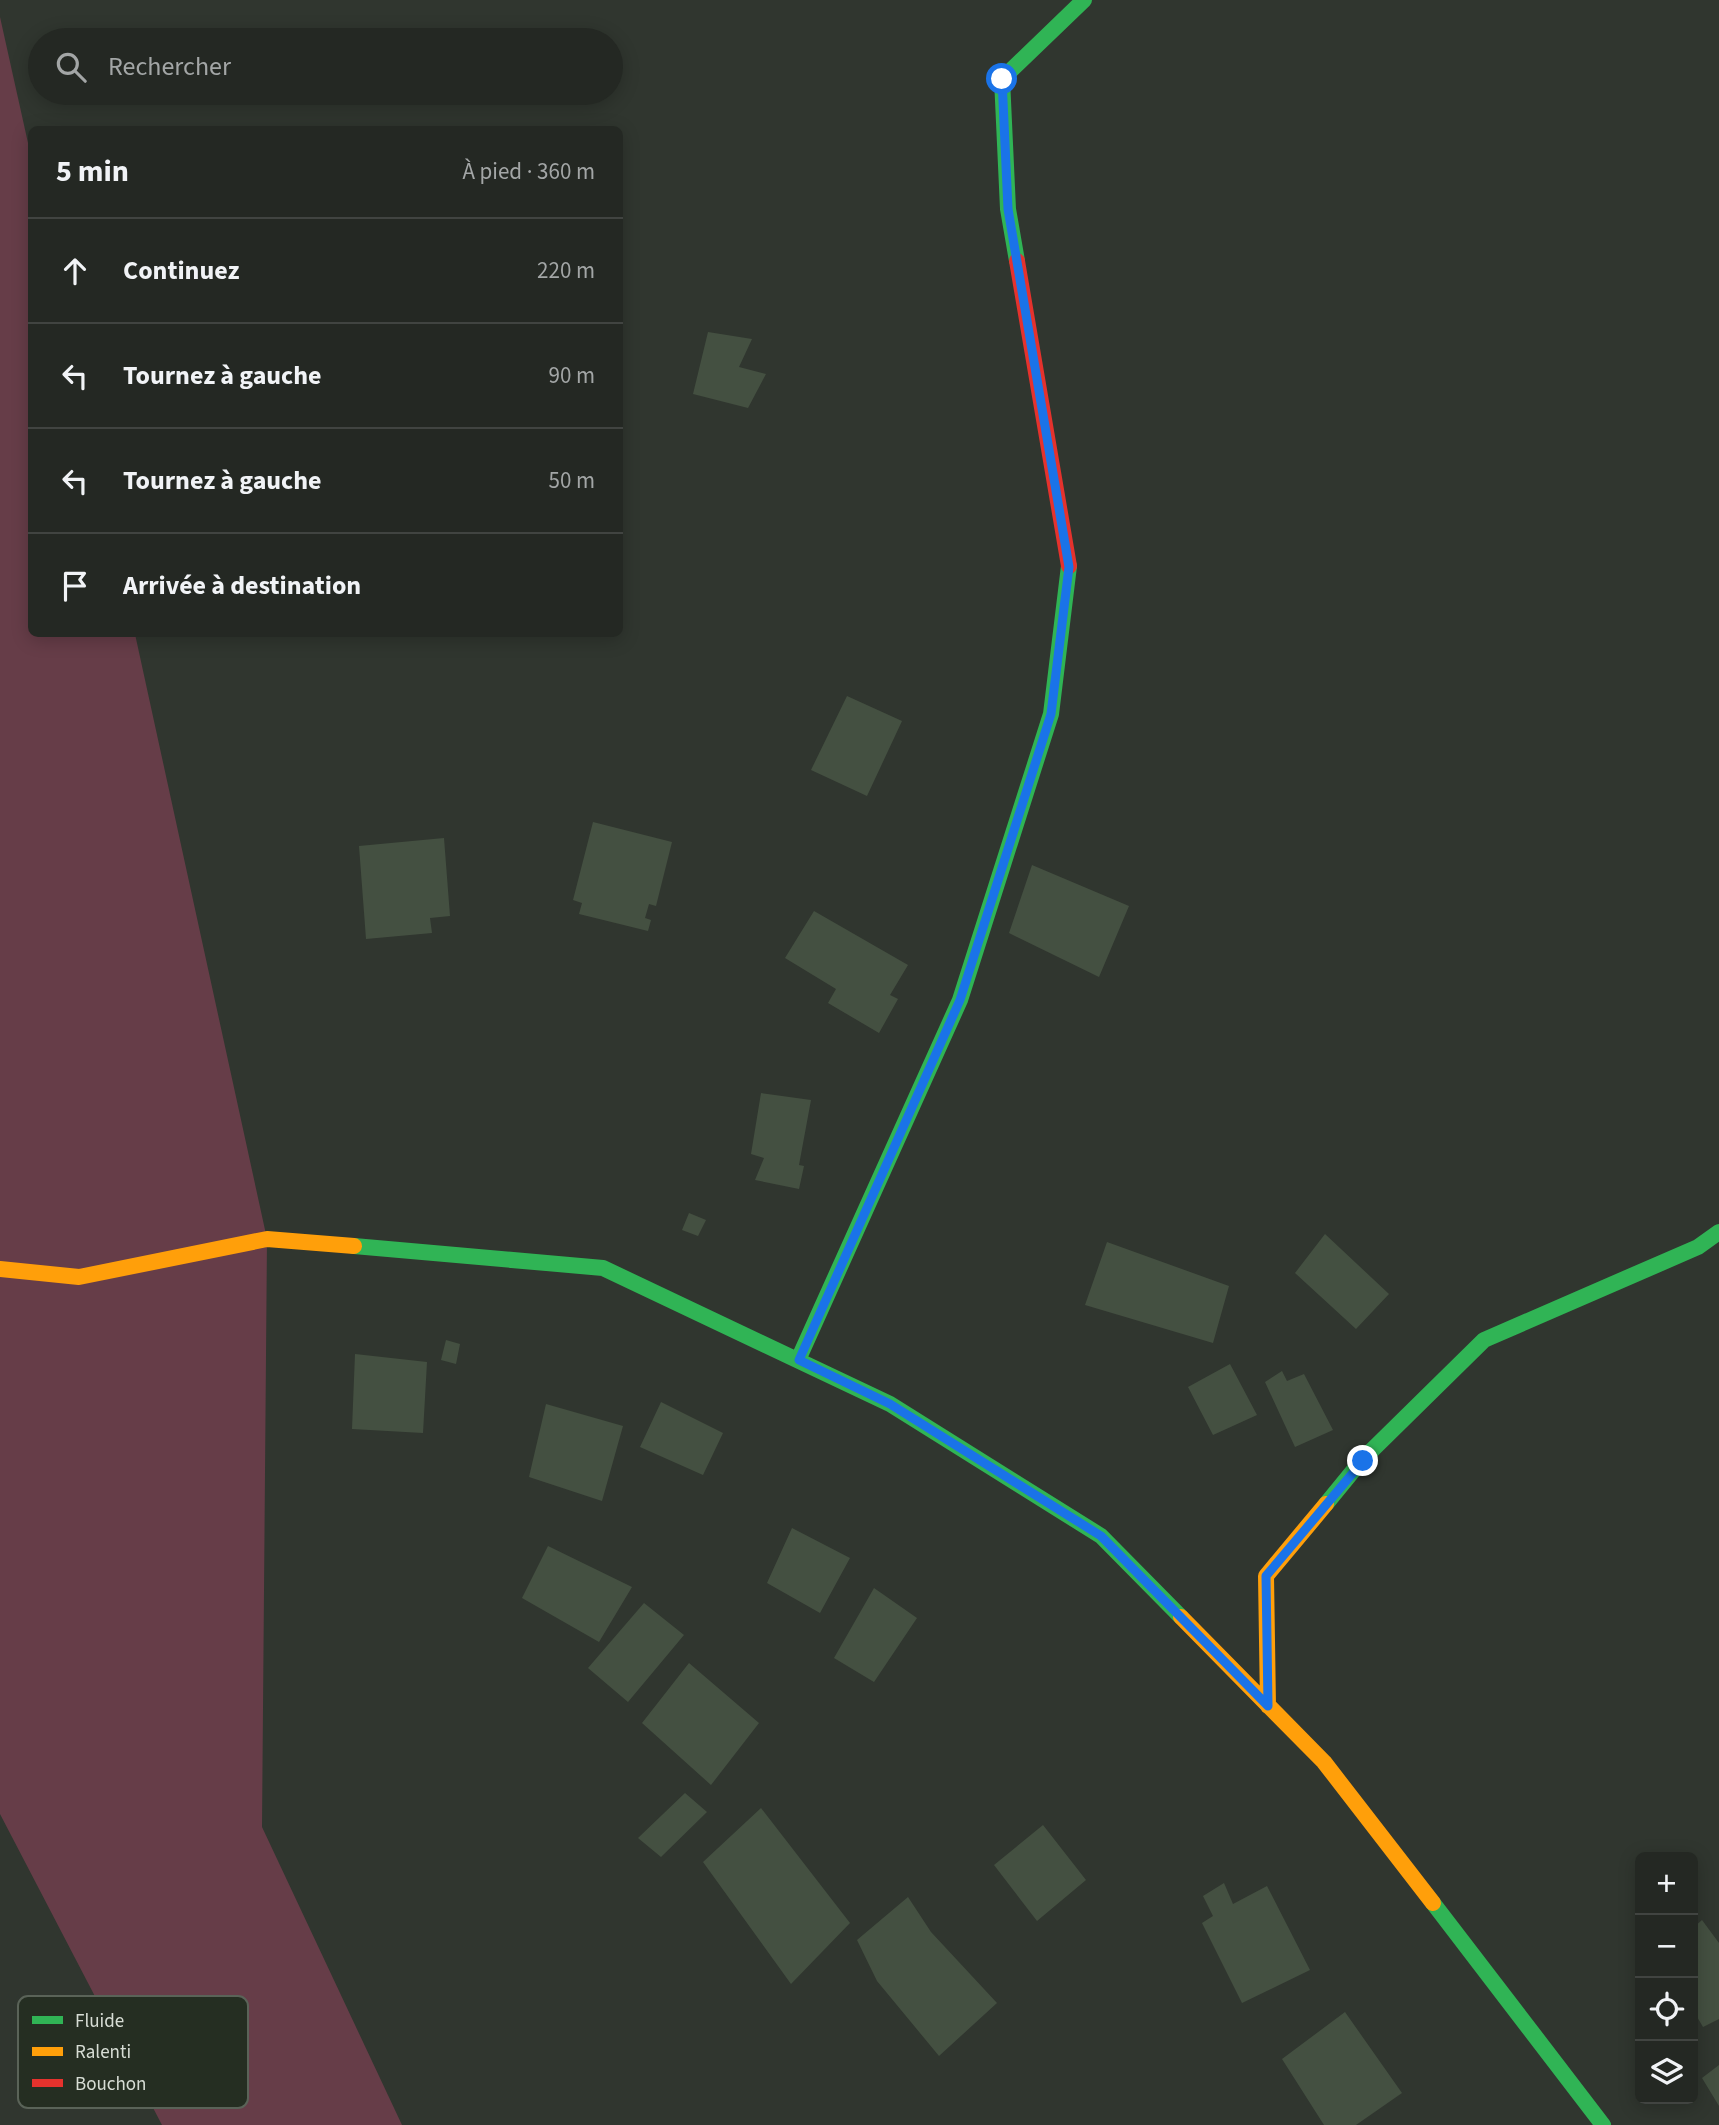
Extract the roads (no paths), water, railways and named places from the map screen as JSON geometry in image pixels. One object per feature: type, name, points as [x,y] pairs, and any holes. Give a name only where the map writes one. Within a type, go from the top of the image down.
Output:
[{"type":"street","points":[[799,1360],[960,1000],[1051,714],[1069,567],[1008,209],[1002,79],[1084,0]]},
{"type":"street","points":[[1268,1706],[1266,1576],[1363,1461],[1484,1340],[1698,1247],[1719,1232]]},
{"type":"street","points":[[0,1269],[79,1277],[268,1239],[603,1268],[890,1404],[1101,1536],[1324,1762],[1603,2125]]}]
